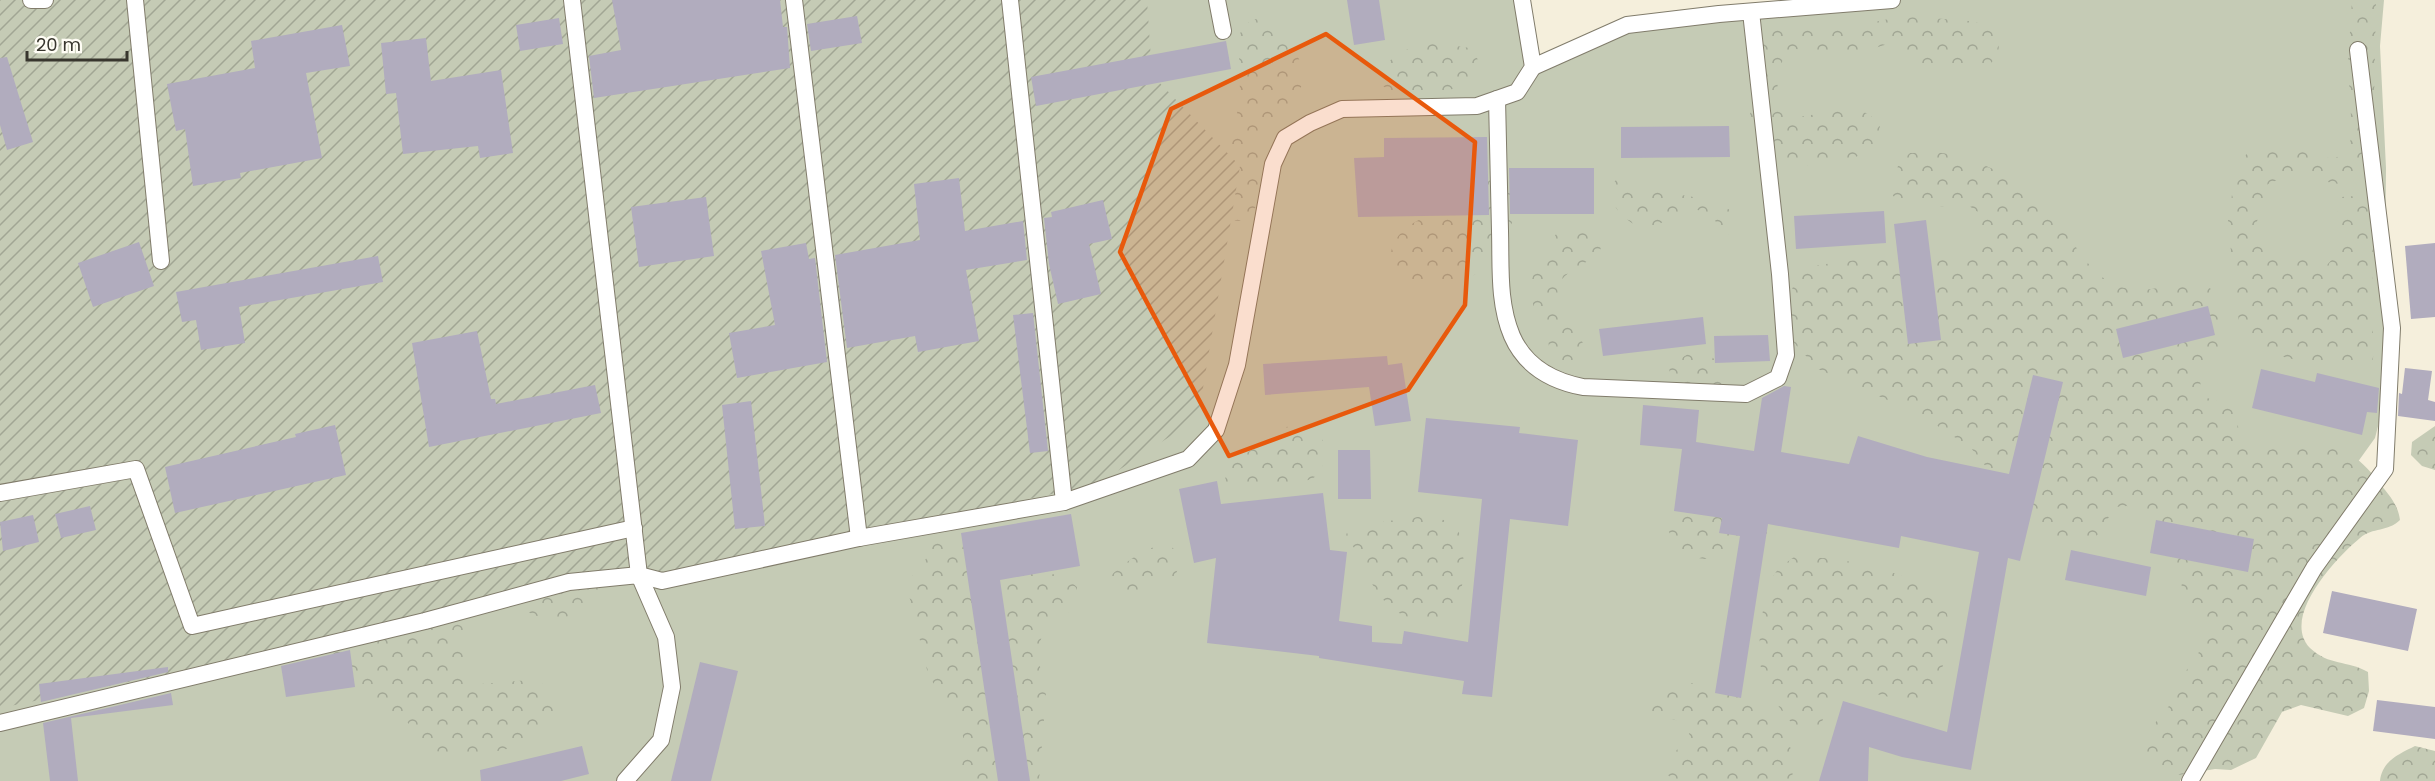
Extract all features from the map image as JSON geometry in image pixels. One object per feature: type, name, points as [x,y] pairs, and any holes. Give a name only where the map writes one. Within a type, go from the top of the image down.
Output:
[{"type":"lane","points":[[31,0],[45,0]]},
{"type":"lane","points":[[135,0],[161,261]]},
{"type":"lane","points":[[572,0],[639,575],[666,637],[672,687],[661,740],[626,781]]},
{"type":"lane","points":[[794,0],[859,538]]},
{"type":"lane","points":[[1010,0],[1064,502]]},
{"type":"lane","points":[[1217,0],[1223,30]]},
{"type":"lane","points":[[1522,0],[1533,67]]},
{"type":"lane","points":[[0,723],[425,621],[569,582],[639,575],[662,581],[859,538],[1064,502],[1188,459],[1216,430],[1237,365],[1273,164],[1285,138],[1310,123],[1342,110],[1477,106],[1517,92],[1533,67],[1627,25],[1892,0]]},
{"type":"lane","points":[[1497,99],[1502,294],[1512,335],[1526,358],[1552,378],[1582,387],[1746,394],[1778,378],[1786,356],[1780,274],[1751,12]]},
{"type":"lane","points":[[2190,781],[2314,568],[2385,468],[2392,328],[2358,50]]},
{"type":"lane","points":[[0,493],[136,469],[192,626],[634,528]]},
{"type":"highlighted area","points":[[1326,34],[1475,142],[1465,305],[1408,390],[1229,456],[1120,252],[1171,109]]},
{"type":"green space","points":[[0,0],[1522,0],[1533,66],[1627,25],[1892,0],[2384,0],[2380,46],[2386,168],[2384,403],[2375,438],[2342,484],[2233,678],[2180,781],[0,781]]},
{"type":"green space","points":[[0,0],[1147,0],[1152,75],[1240,166],[1198,418],[1096,485],[0,708]]},
{"type":"green space","points":[[2352,0],[2376,0],[2373,152],[2365,174],[2350,186],[2289,175],[2268,184],[2256,225],[2266,250],[2327,265],[2343,247],[2337,216],[2341,197],[2355,196],[2373,209],[2373,357],[2372,363],[2353,369],[2321,366],[2255,350],[2241,335],[2228,220],[2237,163],[2251,150],[2279,144],[2328,158],[2346,156],[2352,135],[2348,63]]},
{"type":"green space","points":[[1919,17],[1969,21],[1993,26],[1998,38],[1997,56],[1986,66],[1977,69],[1946,71],[1931,70],[1918,65],[1894,42],[1859,53],[1794,49],[1779,68],[1777,81],[1782,105],[1799,117],[1843,110],[1863,112],[1872,117],[1880,126],[1876,141],[1869,150],[1848,160],[1824,165],[1801,165],[1783,155],[1755,130],[1750,117],[1750,106],[1763,28],[1773,25],[1854,26],[1894,18]]},
{"type":"green space","points":[[1256,19],[1274,30],[1292,47],[1302,68],[1303,79],[1300,89],[1268,123],[1261,138],[1258,155],[1258,199],[1255,208],[1245,221],[1220,220],[1213,165],[1230,138],[1236,119],[1240,87],[1240,35],[1248,23]]},
{"type":"green space","points":[[1430,42],[1470,48],[1481,64],[1481,76],[1472,86],[1401,97],[1381,85],[1383,67],[1388,62],[1404,51]]},
{"type":"green space","points":[[1910,153],[1938,153],[1970,160],[2002,173],[2032,191],[2053,211],[2091,267],[2114,285],[2145,289],[2195,280],[2208,286],[2219,307],[2222,330],[2217,351],[2202,377],[2201,396],[2229,405],[2236,417],[2241,440],[2260,452],[2312,444],[2341,449],[2367,468],[2384,488],[2395,505],[2400,520],[2360,538],[2338,559],[2315,588],[2302,620],[2303,635],[2310,648],[2317,654],[2368,672],[2369,691],[2364,708],[2348,716],[2301,705],[2282,712],[2256,758],[2231,770],[2215,769],[2166,777],[2149,767],[2143,753],[2145,735],[2169,706],[2181,677],[2197,657],[2206,633],[2202,614],[2182,595],[2181,569],[2146,517],[2127,506],[2115,507],[2094,538],[2078,542],[2060,540],[2037,530],[1971,448],[1921,415],[1818,369],[1794,343],[1786,321],[1788,297],[1798,277],[1811,266],[1864,259],[1963,257],[1978,243],[1983,217],[1970,207],[1960,204],[1924,206],[1893,196],[1896,172],[1901,162]]},
{"type":"green space","points":[[1494,178],[1508,183],[1513,189],[1512,223],[1477,273],[1457,285],[1425,286],[1403,283],[1394,278],[1391,262],[1392,249],[1397,238],[1408,226]]},
{"type":"green space","points":[[1616,180],[1655,191],[1716,203],[1733,212],[1734,227],[1727,236],[1718,230],[1714,216],[1695,210],[1679,214],[1644,230],[1625,218],[1616,208],[1609,187]]},
{"type":"green space","points":[[1594,230],[1603,240],[1599,254],[1568,273],[1559,285],[1560,303],[1585,347],[1580,357],[1567,362],[1551,352],[1547,333],[1535,310],[1531,288],[1532,279],[1539,261],[1556,234]]},
{"type":"green space","points":[[1693,351],[1708,353],[1724,369],[1722,383],[1714,390],[1671,392],[1668,382],[1670,365]]},
{"type":"green space","points":[[1297,425],[1317,432],[1323,441],[1323,463],[1316,476],[1293,484],[1253,490],[1238,489],[1225,483],[1226,470],[1233,459],[1269,442],[1286,427]]},
{"type":"green space","points":[[2435,426],[2435,470],[2422,466],[2411,455],[2412,442]]},
{"type":"green space","points":[[1761,458],[1777,502],[1774,521],[1763,537],[1747,549],[1727,557],[1707,559],[1689,555],[1675,544],[1668,526]]},
{"type":"green space","points":[[1424,516],[1441,519],[1455,526],[1462,543],[1464,569],[1458,605],[1453,613],[1438,622],[1403,616],[1381,598],[1369,579],[1358,552],[1345,538],[1348,530],[1357,527]]},
{"type":"green space","points":[[955,538],[1069,580],[1077,587],[1075,600],[1068,613],[1042,636],[1037,652],[1046,695],[1039,781],[960,781],[965,744],[956,709],[929,678],[908,591],[913,575],[920,570],[933,545],[943,539]]},
{"type":"green space","points":[[1165,543],[1174,549],[1179,557],[1179,566],[1175,576],[1145,588],[1128,591],[1112,589],[1108,579],[1120,567],[1141,553]]},
{"type":"green space","points":[[1794,557],[1831,559],[1872,566],[1912,580],[1941,602],[1948,617],[1947,646],[1940,673],[1926,697],[1903,700],[1844,687],[1834,696],[1818,730],[1800,732],[1771,694],[1761,669],[1760,655],[1763,609],[1771,581],[1778,570]]},
{"type":"green space","points":[[622,573],[594,603],[570,616],[557,619],[543,618],[530,613],[516,601],[468,607],[463,636],[467,675],[481,684],[530,680],[549,686],[559,706],[553,725],[540,736],[526,743],[492,752],[458,754],[428,749],[415,730],[399,714],[366,702],[299,633]]},
{"type":"green space","points":[[1707,683],[1724,687],[1748,698],[1782,733],[1794,754],[1792,781],[1673,781],[1668,775],[1669,762],[1678,748],[1689,746],[1690,737],[1686,723],[1672,719],[1657,720],[1650,715],[1651,705],[1661,691],[1669,687]]},
{"type":"green space","points":[[2415,746],[2435,751],[2435,781],[2380,781],[2381,774],[2388,763],[2397,755]]},
{"type":"building","points":[[612,0],[780,0],[783,27],[787,27],[790,68],[594,98],[589,56],[621,50]]},
{"type":"building","points":[[1347,0],[1379,0],[1385,40],[1354,45]]},
{"type":"building","points":[[857,16],[862,43],[811,51],[807,24]]},
{"type":"building","points":[[559,18],[563,44],[520,51],[516,25]]},
{"type":"building","points":[[342,25],[350,66],[306,73],[322,158],[240,173],[241,178],[193,186],[185,129],[176,131],[167,84],[255,68],[251,41]]},
{"type":"building","points":[[426,38],[431,81],[501,70],[513,153],[480,158],[478,146],[403,154],[396,93],[386,94],[381,43]]},
{"type":"building","points":[[1226,41],[1231,69],[1036,106],[1031,77]]},
{"type":"building","points":[[7,57],[33,142],[7,150],[0,125],[0,58]]},
{"type":"building","points":[[1729,126],[1730,157],[1621,158],[1621,127]]},
{"type":"building","points":[[1487,137],[1489,215],[1358,217],[1354,158],[1384,157],[1384,138]]},
{"type":"building","points":[[1509,168],[1594,168],[1594,214],[1510,214]]},
{"type":"building","points":[[959,178],[965,231],[1023,221],[1027,260],[966,270],[979,341],[918,352],[915,336],[847,348],[835,255],[920,240],[914,184]]},
{"type":"building","points":[[706,197],[714,256],[639,267],[631,207]]},
{"type":"building","points":[[1103,200],[1112,239],[1089,244],[1101,294],[1058,304],[1049,264],[1044,218],[1052,217],[1051,212]]},
{"type":"building","points":[[1884,211],[1886,243],[1796,249],[1794,216]]},
{"type":"building","points":[[1926,220],[1941,340],[1908,344],[1894,224]]},
{"type":"building","points":[[139,242],[154,286],[93,307],[78,263]]},
{"type":"building","points":[[806,243],[809,259],[815,258],[827,362],[737,378],[729,333],[775,325],[761,251]]},
{"type":"building","points":[[2435,243],[2435,317],[2411,319],[2405,246]]},
{"type":"building","points":[[378,256],[383,282],[239,307],[245,343],[201,350],[196,320],[182,322],[176,292]]},
{"type":"building","points":[[2208,306],[2215,335],[2123,358],[2116,329]]},
{"type":"building","points":[[1033,313],[1048,451],[1030,453],[1013,315]]},
{"type":"building","points":[[1703,317],[1706,344],[1603,356],[1599,329]]},
{"type":"building","points":[[477,331],[491,399],[495,399],[496,404],[595,385],[601,413],[429,447],[412,343]]},
{"type":"building","points":[[1768,335],[1770,361],[1715,363],[1714,336]]},
{"type":"building","points":[[1387,356],[1388,365],[1402,363],[1411,421],[1375,426],[1369,387],[1265,395],[1263,364]]},
{"type":"building","points":[[2405,368],[2432,371],[2428,400],[2435,402],[2435,421],[2398,416],[2399,393],[2402,394]]},
{"type":"building","points":[[2261,369],[2315,382],[2317,373],[2379,388],[2377,413],[2367,412],[2362,435],[2252,408]]},
{"type":"building","points":[[2033,375],[2063,382],[2020,561],[2008,558],[1971,770],[1902,757],[1869,747],[1868,781],[1819,781],[1843,701],[1947,732],[1979,552],[1901,536],[1899,548],[1768,524],[1741,698],[1715,693],[1740,536],[1719,533],[1722,518],[1674,511],[1682,449],[1640,445],[1643,405],[1699,410],[1696,442],[1754,451],[1762,398],[1784,386],[1791,387],[1781,452],[1849,464],[1858,436],[1927,457],[2009,474]]},
{"type":"building","points":[[751,401],[765,526],[735,529],[722,405]]},
{"type":"building","points":[[1426,418],[1520,427],[1519,433],[1578,440],[1568,526],[1510,519],[1492,697],[1462,694],[1464,681],[1319,658],[1319,656],[1207,643],[1216,558],[1194,563],[1179,489],[1217,481],[1221,504],[1323,493],[1330,550],[1347,552],[1339,621],[1372,626],[1372,642],[1402,644],[1404,631],[1468,642],[1482,499],[1418,492]]},
{"type":"building","points":[[335,425],[346,475],[175,513],[165,467],[296,437],[295,434]]},
{"type":"building","points":[[1338,450],[1370,450],[1371,499],[1338,499]]},
{"type":"building","points":[[90,506],[96,530],[61,538],[55,514]]},
{"type":"building","points":[[1071,514],[1080,566],[1000,580],[1030,781],[998,781],[961,533]]},
{"type":"building","points":[[33,515],[39,542],[3,551],[0,522]]},
{"type":"building","points":[[2156,520],[2254,539],[2248,572],[2150,553]]},
{"type":"building","points":[[2071,550],[2151,567],[2146,596],[2065,580]]},
{"type":"building","points":[[2332,591],[2417,609],[2408,651],[2323,633]]},
{"type":"building","points":[[350,650],[355,687],[286,697],[281,666]]},
{"type":"building","points":[[700,662],[738,671],[711,781],[671,781]]},
{"type":"building","points":[[168,667],[168,672],[41,702],[39,684]]},
{"type":"building","points":[[171,693],[173,705],[71,718],[78,781],[50,781],[43,723]]},
{"type":"building","points":[[2377,700],[2435,707],[2435,739],[2373,731]]},
{"type":"building","points":[[582,746],[589,774],[561,781],[481,781],[480,770]]}]
